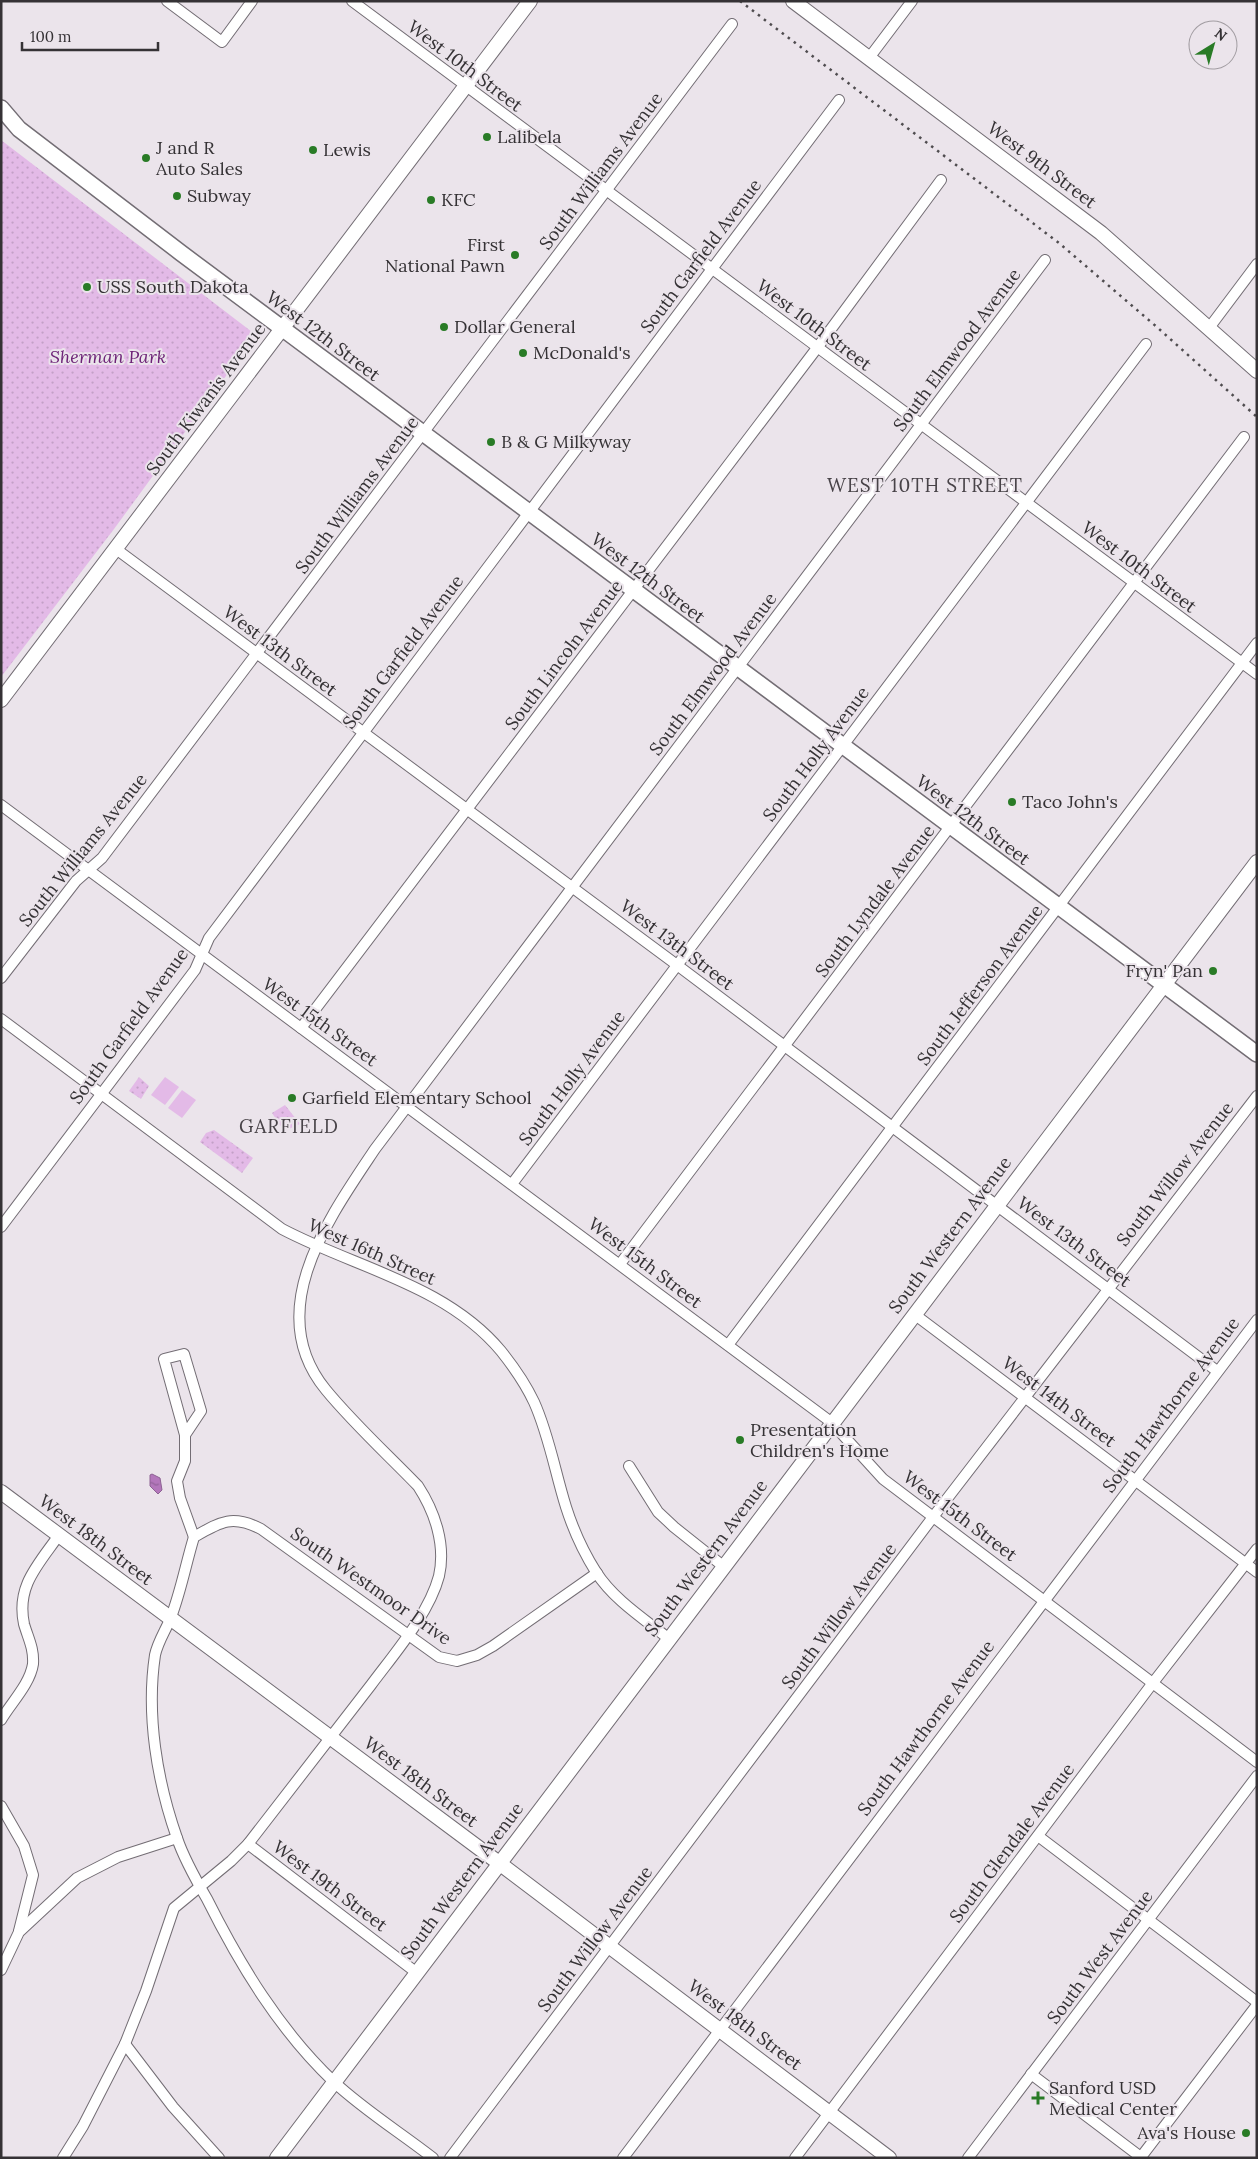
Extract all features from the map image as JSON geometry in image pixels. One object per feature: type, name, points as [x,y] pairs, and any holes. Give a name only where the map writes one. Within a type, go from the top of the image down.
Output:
[{"type":"main road","name":"West 12th Street","points":[[1,108],[19,129],[283,329],[1257,1054]]},
{"type":"main road","name":"West 12th Street","points":[[1,122],[19,129]]},
{"type":"street","points":[[167,1],[222,42],[252,1]]},
{"type":"street","name":"West 10th Street","points":[[352,1],[466,88],[1257,674]]},
{"type":"street","name":"South Kiwanis Avenue","points":[[1,700],[530,1]]},
{"type":"street","name":"West 9th Street","points":[[793,1],[1101,233],[1257,371]]},
{"type":"street","points":[[869,58],[912,1]]},
{"type":"street","name":"South Williams Avenue","points":[[1,978],[76,881],[102,858],[258,654],[732,24]]},
{"type":"street","name":"South Garfield Avenue","points":[[1,1227],[100,1093],[195,970],[209,938],[839,100]]},
{"type":"street","name":"South Lincoln Avenue","points":[[301,1028],[817,348],[941,180]]},
{"type":"street","name":"South Elmwood Avenue","points":[[330,1738],[408,1636],[435,1590],[440,1574],[440,1547],[436,1524],[427,1500],[418,1486],[325,1390],[311,1366],[300,1340],[300,1298],[316,1247],[344,1196],[407,1107],[1045,260]]},
{"type":"street","points":[[1209,328],[1257,264]]},
{"type":"street","name":"South Holly Avenue","points":[[512,1184],[1146,344]]},
{"type":"street","name":"South Lyndale Avenue","points":[[620,1264],[952,827],[1244,437]]},
{"type":"street","name":"West 13th Street","points":[[116,549],[893,1126],[1218,1371]]},
{"type":"street","name":"South Jefferson Avenue","points":[[728,1345],[1257,643]]},
{"type":"street","name":"West 15th Street","points":[[1,805],[831,1422],[883,1480],[1257,1762]]},
{"type":"street","name":"South Western Avenue","points":[[277,2158],[831,1422],[1256,863]]},
{"type":"street","name":"West 16th Street","points":[[1,1019],[282,1229],[316,1247],[413,1285],[442,1301],[481,1330],[501,1351],[534,1402],[566,1509],[597,1573],[633,1611],[668,1638]]},
{"type":"street","name":"South Willow Avenue","points":[[450,2158],[933,1517],[1108,1287],[1257,1096]]},
{"type":"street","name":"West 14th Street","points":[[914,1314],[1257,1572]]},
{"type":"street","name":"South Hawthorne Avenue","points":[[623,2158],[1043,1600],[1257,1320]]},
{"type":"street","points":[[185,1435],[201,1411],[184,1354],[164,1359],[185,1435],[185,1461],[177,1481],[180,1498],[194,1537],[171,1618],[162,1635],[156,1654],[152,1707],[160,1770],[177,1838],[227,1939],[262,1996],[304,2049],[334,2082],[433,2158]]},
{"type":"street","points":[[629,1466],[658,1512],[723,1566]]},
{"type":"street","name":"West 18th Street","points":[[1,1492],[499,1863],[889,2158]]},
{"type":"street","name":"South Westmoor Drive","points":[[194,1537],[218,1522],[236,1520],[261,1529],[408,1636],[440,1657],[457,1661],[477,1655],[597,1573]]},
{"type":"street","points":[[1,1720],[28,1680],[33,1665],[33,1645],[25,1626],[22,1595],[33,1573],[59,1535]]},
{"type":"street","name":"South Glendale Avenue","points":[[795,2158],[1152,1684],[1257,1549]]},
{"type":"street","points":[[63,2158],[83,2126],[125,2044],[174,1908],[232,1861],[248,1844],[330,1738]]},
{"type":"street","name":"South West Avenue","points":[[968,2158],[1257,1776]]},
{"type":"street","points":[[1,1806],[26,1851],[33,1875],[19,1932],[1,1970]]},
{"type":"street","points":[[1031,2074],[1142,2157],[1257,2004],[1038,1836]]},
{"type":"street","points":[[19,1932],[63,1889],[83,1874],[139,1849],[177,1838]]},
{"type":"street","name":"West 19th Street","points":[[248,1844],[416,1973]]},
{"type":"street","points":[[125,2044],[174,2107],[218,2158]]},
{"type":"green space","name":"Sherman Park","points":[[1,140],[256,335],[114,529],[1,677]]},
{"type":"green space","points":[[139,1077],[149,1086],[141,1099],[129,1091]]},
{"type":"green space","points":[[165,1077],[179,1087],[165,1105],[151,1095]]},
{"type":"green space","points":[[182,1090],[196,1100],[182,1118],[168,1108]]},
{"type":"green space","points":[[285,1105],[300,1124],[284,1131],[272,1113]]},
{"type":"green space","points":[[214,1130],[253,1158],[242,1173],[200,1142],[206,1133]]},
{"type":"water","points":[[152,1474],[160,1478],[162,1490],[158,1494],[150,1486],[150,1475]]},
{"type":"railway","points":[[740,1],[1059,243],[1158,328],[1257,417]]},
{"type":"place","name":"Lalibela","points":[[487,137]]},
{"type":"place","name":"Lewis","points":[[313,150]]},
{"type":"place","name":"J and R Auto Sales","points":[[146,158]]},
{"type":"place","name":"Subway","points":[[177,196]]},
{"type":"place","name":"KFC","points":[[431,200]]},
{"type":"place","name":"First National Pawn","points":[[515,255]]},
{"type":"place","name":"USS South Dakota","points":[[87,287]]},
{"type":"place","name":"Dollar General","points":[[444,327]]},
{"type":"place","name":"McDonald's","points":[[523,353]]},
{"type":"place","name":"B & G Milkyway","points":[[491,442]]},
{"type":"place","name":"Taco John's","points":[[1012,802]]},
{"type":"place","name":"Fryn' Pan","points":[[1213,971]]},
{"type":"place","name":"Garfield Elementary School","points":[[292,1098]]},
{"type":"place","name":"Presentation Children's Home","points":[[740,1440]]},
{"type":"place","name":"Sanford USD Medical Center","points":[[1038,2098]]},
{"type":"place","name":"Ava's House","points":[[1246,2133]]},
{"type":"district","name":"WEST 10TH STREET","points":[[925,485]]},
{"type":"district","name":"GARFIELD","points":[[289,1126]]}]
